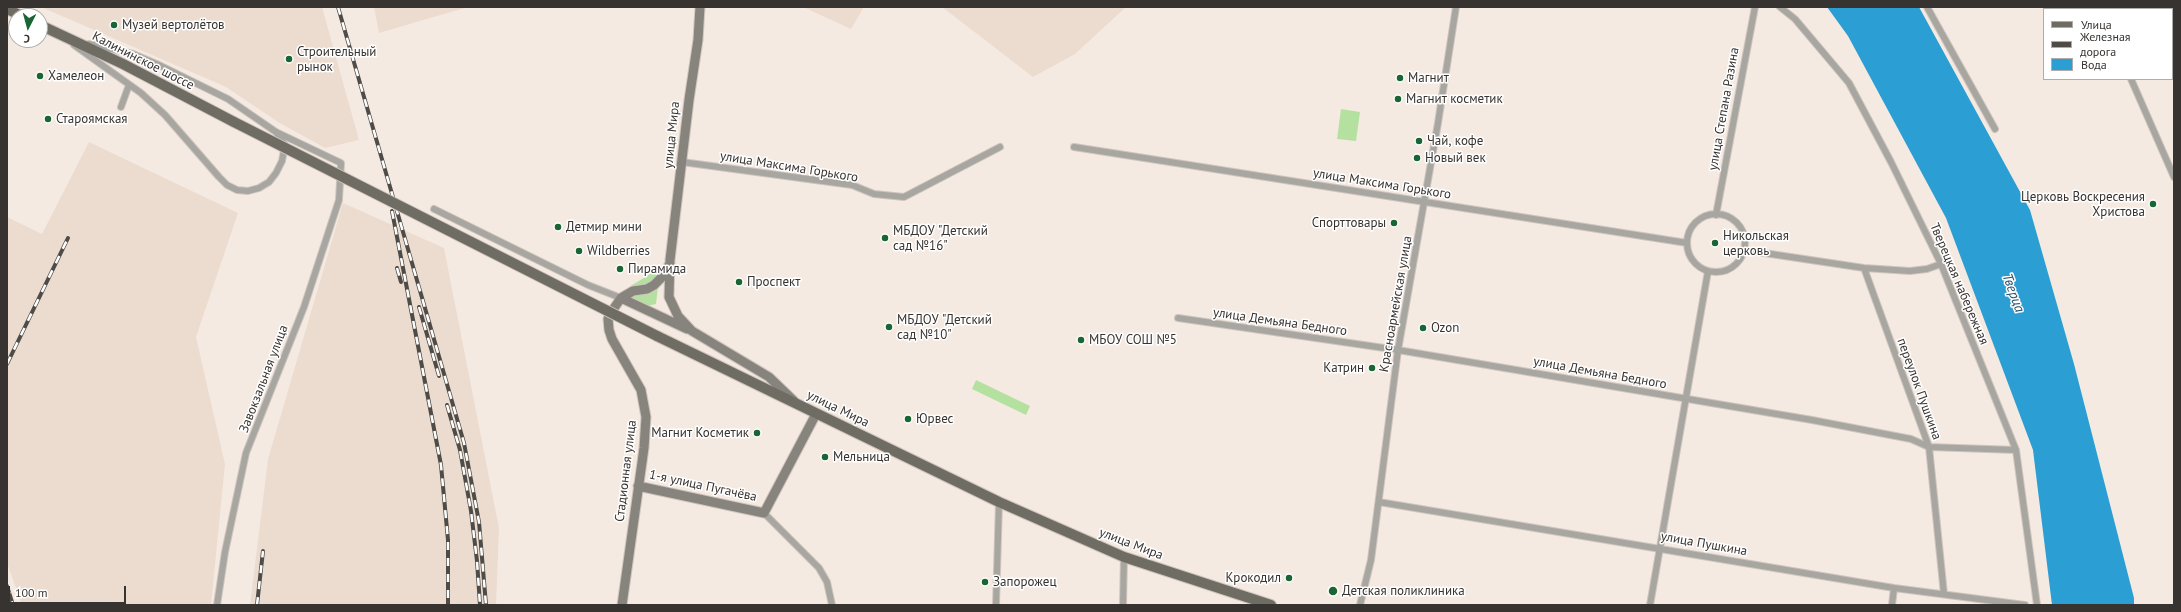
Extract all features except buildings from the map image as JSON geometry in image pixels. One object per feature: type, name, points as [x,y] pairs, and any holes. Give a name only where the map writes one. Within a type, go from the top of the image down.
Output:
[{"type":"main road","name":"Калининское шоссе","points":[[48,29],[657,336],[798,405]]},
{"type":"main road","name":"улица Мира","points":[[798,405],[999,502],[1124,558],[1271,605]]},
{"type":"main road","name":"улица Мира","points":[[1227,592],[1243,605]]},
{"type":"street","name":"улица Мира","points":[[700,7],[698,40],[670,260],[668,297],[678,316],[692,331],[769,377],[798,405]]},
{"type":"street","name":"Красноармейская улица","points":[[1360,605],[1371,560],[1398,350],[1425,202],[1456,7]]},
{"type":"street","name":"улица Степана Разина","points":[[1716,215],[1755,7]]},
{"type":"street","name":"Тверецкая набережная","points":[[1780,7],[1795,19],[1849,83],[1891,162],[1941,264],[2016,450],[2037,605]]},
{"type":"street","points":[[1927,7],[1995,129]]},
{"type":"street","points":[[60,35],[129,85],[166,115],[227,185],[237,190],[248,191],[259,188],[269,182],[276,173],[282,161],[285,145],[276,132],[228,99],[133,54],[72,40]]},
{"type":"street","points":[[2131,80],[2174,177]]},
{"type":"street","points":[[121,107],[129,85]]},
{"type":"street","name":"Завокзальная улица","points":[[217,605],[225,552],[246,453],[309,293],[339,200],[341,163],[276,132]]},
{"type":"street","name":"улица Максима Горького","points":[[682,162],[852,185],[874,194],[904,197],[1000,147]]},
{"type":"street","name":"улица Максима Горького","points":[[1074,147],[1687,243]]},
{"type":"street","points":[[434,209],[588,285],[692,331]]},
{"type":"street","points":[[1716,215],[1732,220],[1739,226],[1744,237],[1744,250],[1742,257],[1731,268],[1724,271],[1708,271],[1695,264],[1688,250],[1688,236],[1696,223],[1709,216],[1716,215]]},
{"type":"street","points":[[1744,250],[1864,268],[1910,271],[1941,264]]},
{"type":"street","points":[[647,288],[662,277],[670,260]]},
{"type":"street","name":"переулок Пушкина","points":[[1864,268],[1929,448],[1944,594]]},
{"type":"street","points":[[1650,605],[1708,271]]},
{"type":"street","points":[[620,298],[633,291],[647,288],[659,290],[668,297]]},
{"type":"street","name":"Стадионная улица","points":[[620,298],[610,314],[608,324],[612,340],[636,378],[645,403],[646,430],[622,605]]},
{"type":"street","name":"улица Демьяна Бедного","points":[[1178,318],[1398,350],[1685,399],[1911,439],[1929,448],[2016,450]]},
{"type":"street","points":[[764,513],[816,414]]},
{"type":"street","name":"1-я улица Пугачёва","points":[[638,486],[764,513],[819,568],[827,582],[832,605]]},
{"type":"street","points":[[996,605],[999,502]]},
{"type":"street","name":"улица Пушкина","points":[[1379,502],[1894,588],[2025,605]]},
{"type":"street","points":[[1123,605],[1124,558]]},
{"type":"street","points":[[1892,605],[1894,588]]},
{"type":"shaded area","points":[[41,7],[322,7],[359,140],[325,148],[278,122],[226,87],[48,10],[48,8]]},
{"type":"shaded area","points":[[374,7],[468,7],[379,33]]},
{"type":"shaded area","points":[[803,7],[864,7],[851,29]]},
{"type":"shaded area","points":[[942,7],[1126,7],[1075,54],[1033,77]]},
{"type":"shaded area","points":[[89,142],[238,213],[196,337],[225,464],[211,605],[22,605],[7,563],[7,217],[42,234]]},
{"type":"shaded area","points":[[343,203],[444,248],[499,528],[496,605],[250,605],[268,459]]},
{"type":"green space","points":[[1341,109],[1360,112],[1356,141],[1337,139]]},
{"type":"green space","points":[[652,273],[658,275],[659,279],[656,304],[647,306],[626,297],[628,289],[632,285]]},
{"type":"green space","points":[[976,380],[1030,406],[1026,415],[972,389]]},
{"type":"water","name":"Тверца","points":[[1827,7],[1919,7],[2030,210],[2074,364],[2134,598],[2134,605],[2052,605],[2033,450],[1946,218],[1848,36]]},
{"type":"railway","points":[[338,7],[464,443],[479,522],[486,605]]},
{"type":"railway","points":[[392,211],[441,465],[448,540],[448,605]]},
{"type":"railway","points":[[7,364],[68,238]]},
{"type":"railway","points":[[397,268],[401,282]]},
{"type":"railway","points":[[419,307],[439,376]]},
{"type":"railway","points":[[447,405],[460,450],[471,511],[477,561],[480,605]]},
{"type":"railway","points":[[257,605],[263,551]]},
{"type":"railway","points":[[7,586],[13,605]]},
{"type":"place","name":"Музей вертолётов","points":[[114,25]]},
{"type":"place","name":"Строительный рынок","points":[[289,59]]},
{"type":"place","name":"Хамелеон","points":[[40,76]]},
{"type":"place","name":"Магнит","points":[[1400,78]]},
{"type":"place","name":"Магнит косметик","points":[[1398,99]]},
{"type":"place","name":"Староямская","points":[[48,119]]},
{"type":"place","name":"Чай, кофе","points":[[1419,141]]},
{"type":"place","name":"Новый век","points":[[1417,158]]},
{"type":"place","name":"Церковь Воскресения Христова","points":[[2153,204]]},
{"type":"place","name":"Спорттовары","points":[[1394,223]]},
{"type":"place","name":"Детмир мини","points":[[558,227]]},
{"type":"place","name":"МБДОУ \"Детский сад №16\"","points":[[885,238]]},
{"type":"place","name":"Никольская церковь","points":[[1715,243]]},
{"type":"place","name":"Wildberries","points":[[579,251]]},
{"type":"place","name":"Пирамида","points":[[620,269]]},
{"type":"place","name":"Проспект","points":[[739,282]]},
{"type":"place","name":"МБДОУ \"Детский сад №10\"","points":[[889,327]]},
{"type":"place","name":"Ozon","points":[[1423,328]]},
{"type":"place","name":"МБОУ СОШ №5","points":[[1081,340]]},
{"type":"place","name":"Катрин","points":[[1372,368]]},
{"type":"place","name":"Юрвес","points":[[908,419]]},
{"type":"place","name":"Магнит Косметик","points":[[757,433]]},
{"type":"place","name":"Мельница","points":[[825,457]]},
{"type":"place","name":"Крокодил","points":[[1289,578]]},
{"type":"place","name":"Запорожец","points":[[985,582]]},
{"type":"place","name":"Детская поликлиника","points":[[1333,591]]}]
